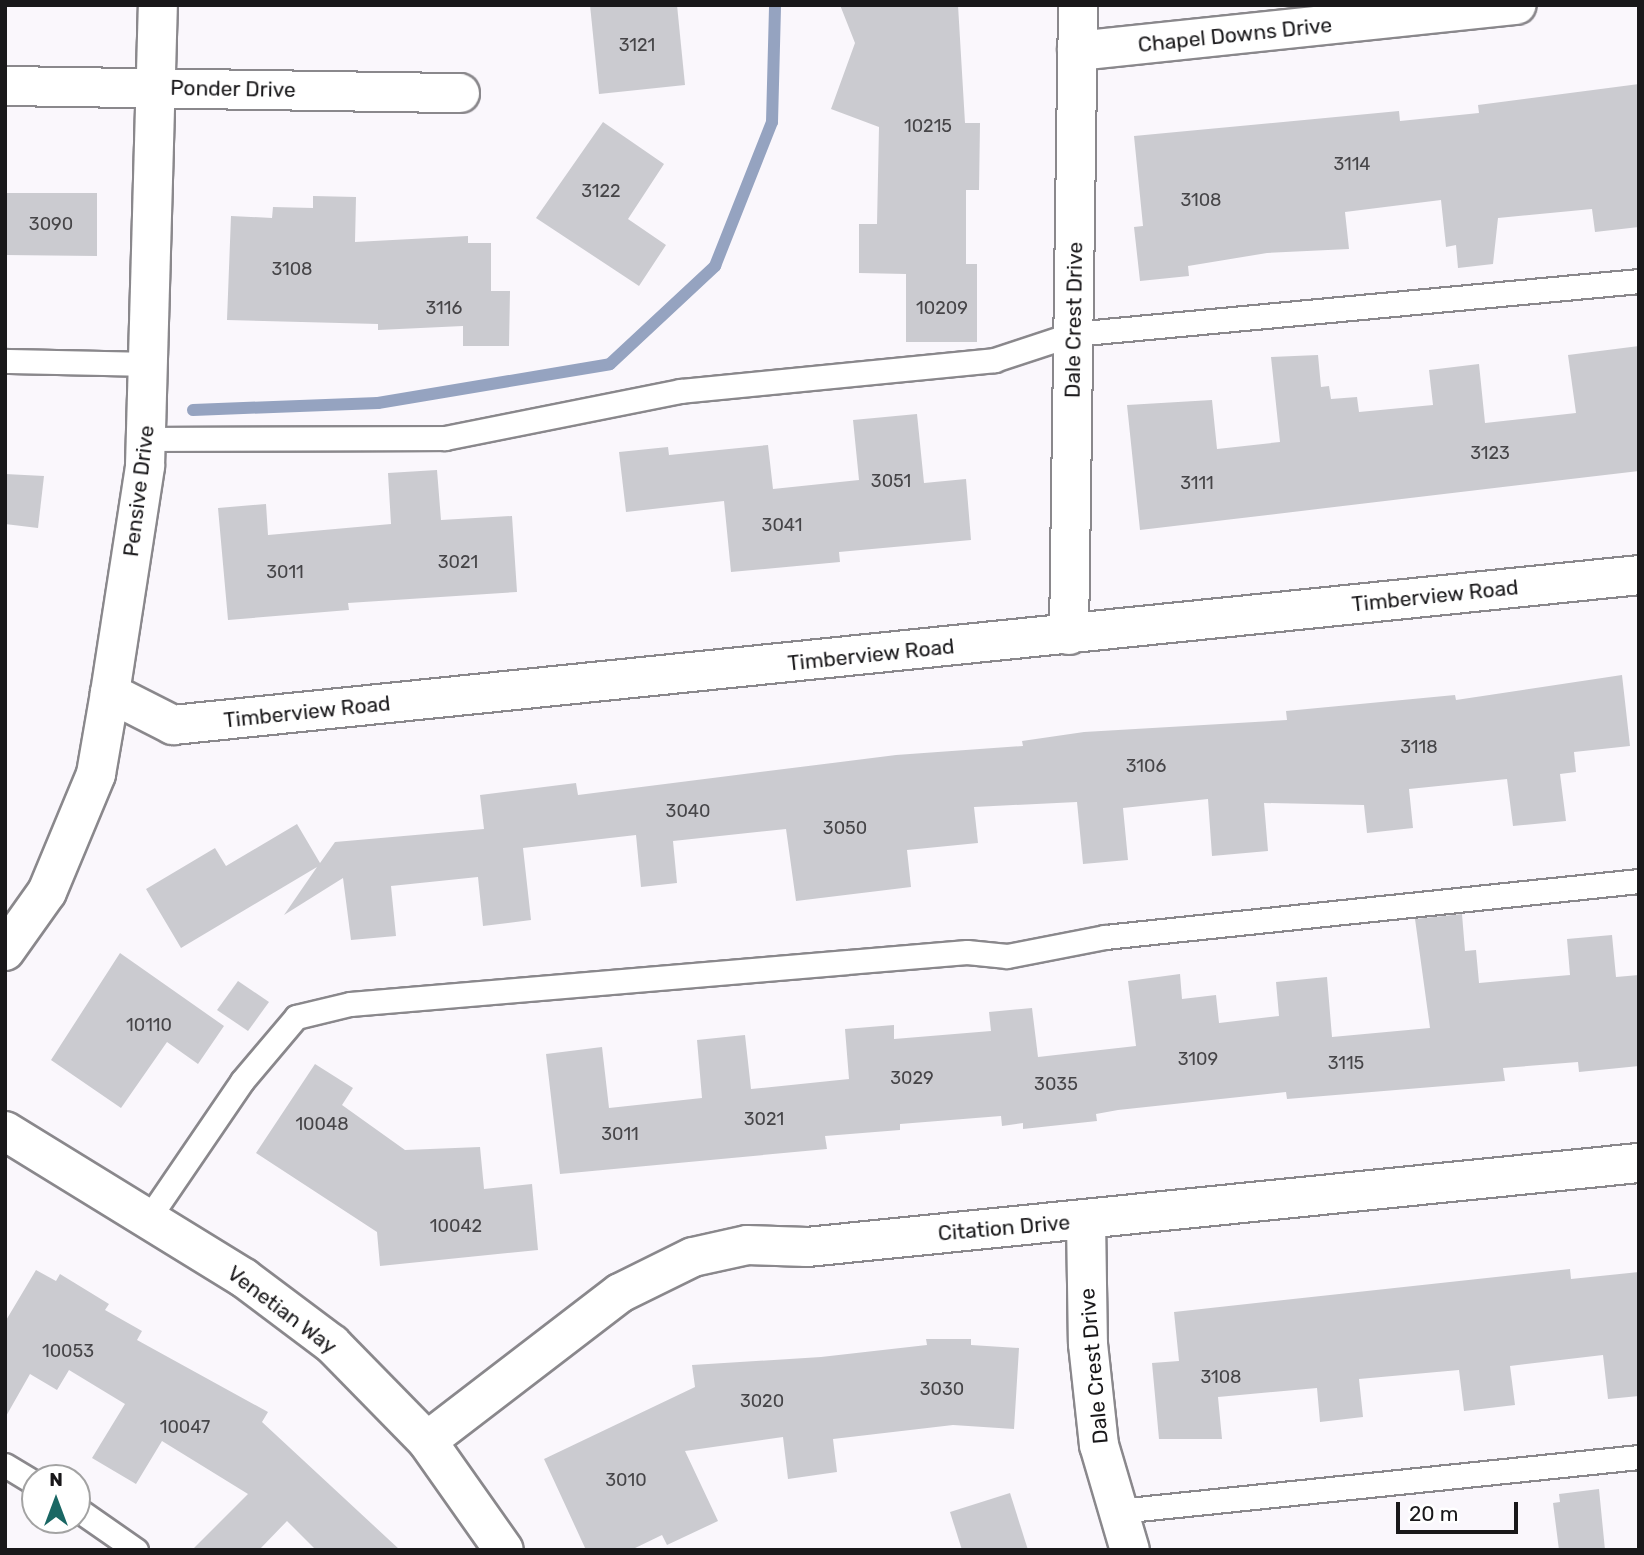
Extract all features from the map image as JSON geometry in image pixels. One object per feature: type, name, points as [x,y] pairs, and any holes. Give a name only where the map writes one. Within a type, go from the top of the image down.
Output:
[{"type":"street","name":"Pensive Drive","points":[[5,951],[47,892],[91,786],[110,693],[147,439],[152,364],[158,5]]},
{"type":"street","name":"Dale Crest Drive","points":[[1069,635],[1078,5]]},
{"type":"street","name":"Chapel Downs Drive","points":[[1077,51],[1517,5]]},
{"type":"street","name":"Ponder Drive","points":[[5,86],[460,93]]},
{"type":"street","name":"Timberview Road","points":[[110,693],[173,725],[1639,575]]},
{"type":"street","name":"Venetian Way","points":[[5,1131],[244,1278],[332,1344],[427,1441],[504,1550]]},
{"type":"street","name":"Citation Drive","points":[[427,1441],[620,1293],[693,1257],[747,1245],[807,1247],[1639,1163]]},
{"type":"street","name":"Dale Crest Drive","points":[[1086,1220],[1088,1344],[1099,1445],[1130,1550]]},
{"type":"lane","points":[[147,439],[444,438],[680,391],[994,360],[1073,334],[1639,281]]},
{"type":"lane","points":[[5,360],[152,364]]},
{"type":"lane","points":[[148,1219],[242,1080],[296,1017],[351,1004],[967,952],[1007,956],[1105,937],[1639,881]]},
{"type":"lane","points":[[1118,1511],[1639,1457]]},
{"type":"lane","points":[[5,1465],[21,1475]]},
{"type":"lane","points":[[91,1519],[136,1550]]},
{"type":"building","points":[[590,5],[677,5],[685,85],[599,94]]},
{"type":"building","points":[[840,5],[958,5],[965,123],[980,123],[979,190],[966,190],[966,264],[977,264],[977,342],[906,342],[906,274],[859,273],[859,224],[877,224],[879,127],[831,109],[855,43]]},
{"type":"building","points":[[1639,84],[1639,227],[1595,232],[1592,209],[1498,218],[1493,264],[1458,268],[1456,245],[1446,247],[1441,200],[1345,212],[1349,249],[1267,253],[1188,266],[1189,276],[1140,281],[1134,227],[1143,226],[1134,136],[1399,111],[1400,121],[1479,113],[1478,105]]},
{"type":"building","points":[[603,122],[664,164],[628,219],[666,245],[639,286],[536,218]]},
{"type":"building","points":[[5,193],[97,193],[97,256],[5,255]]},
{"type":"building","points":[[313,196],[356,197],[355,242],[468,236],[468,243],[491,243],[491,291],[510,291],[509,346],[463,346],[463,326],[378,330],[378,324],[227,320],[231,216],[272,218],[273,207],[313,208]]},
{"type":"building","points":[[1639,346],[1639,471],[1140,530],[1127,405],[1212,400],[1217,449],[1280,442],[1271,357],[1318,355],[1321,387],[1329,386],[1331,399],[1357,397],[1359,412],[1433,405],[1429,370],[1479,364],[1485,423],[1576,413],[1568,355]]},
{"type":"building","points":[[917,414],[924,483],[966,479],[971,540],[839,552],[840,562],[731,572],[724,501],[626,512],[619,452],[668,447],[669,455],[768,445],[773,489],[859,480],[853,420]]},
{"type":"building","points":[[437,470],[441,520],[512,516],[517,592],[348,603],[349,610],[228,620],[218,508],[266,504],[268,535],[391,524],[388,473]]},
{"type":"building","points":[[5,474],[44,476],[38,528],[5,524]]},
{"type":"building","points":[[1622,675],[1630,746],[1574,752],[1576,772],[1560,774],[1566,821],[1513,826],[1507,779],[1409,789],[1413,828],[1367,833],[1364,805],[1264,803],[1268,851],[1212,856],[1208,799],[1123,808],[1128,860],[1083,864],[1077,802],[974,807],[978,843],[907,850],[911,887],[796,901],[786,829],[673,841],[677,883],[641,887],[636,835],[523,848],[531,920],[483,926],[478,877],[391,886],[396,936],[351,940],[343,878],[284,915],[317,867],[181,948],[146,889],[215,848],[226,866],[297,824],[320,863],[335,842],[484,829],[480,795],[576,783],[578,795],[896,755],[1023,746],[1022,741],[1084,732],[1287,720],[1286,711],[1455,695],[1456,700]]},
{"type":"building","points":[[1462,914],[1465,951],[1476,950],[1479,983],[1570,975],[1567,939],[1612,935],[1616,977],[1639,975],[1639,1066],[1579,1072],[1578,1062],[1503,1068],[1505,1081],[1287,1099],[1286,1092],[1118,1110],[1096,1114],[1097,1121],[1023,1129],[1023,1123],[1002,1126],[1001,1116],[900,1124],[900,1130],[825,1136],[827,1149],[560,1174],[546,1054],[602,1047],[609,1108],[702,1098],[697,1040],[745,1035],[751,1089],[849,1079],[845,1029],[894,1025],[894,1039],[991,1031],[989,1012],[1032,1008],[1038,1057],[1136,1046],[1128,981],[1180,974],[1182,999],[1216,995],[1219,1023],[1279,1016],[1276,982],[1327,977],[1332,1037],[1430,1028],[1415,919]]},
{"type":"building","points":[[120,953],[224,1026],[198,1064],[167,1042],[121,1108],[51,1060]]},
{"type":"building","points":[[238,981],[269,1002],[248,1031],[217,1010]]},
{"type":"building","points":[[315,1064],[353,1088],[342,1105],[405,1150],[480,1147],[484,1189],[532,1184],[538,1250],[380,1266],[377,1232],[256,1153]]},
{"type":"building","points":[[1570,1269],[1571,1279],[1639,1272],[1639,1396],[1608,1399],[1603,1355],[1510,1366],[1515,1405],[1464,1411],[1459,1370],[1359,1379],[1363,1417],[1320,1422],[1317,1388],[1218,1397],[1222,1439],[1159,1439],[1152,1363],[1179,1361],[1174,1312]]},
{"type":"building","points":[[36,1270],[56,1281],[60,1274],[109,1304],[105,1310],[142,1331],[137,1340],[268,1412],[262,1422],[400,1550],[316,1550],[287,1521],[259,1550],[192,1550],[248,1494],[162,1441],[136,1484],[92,1458],[125,1404],[69,1370],[57,1390],[30,1374],[5,1418],[5,1322]]},
{"type":"building","points":[[926,1339],[971,1339],[971,1345],[1019,1348],[1014,1429],[953,1425],[833,1439],[837,1472],[788,1479],[783,1437],[685,1451],[718,1521],[667,1545],[662,1535],[631,1550],[586,1550],[544,1459],[695,1387],[692,1365],[821,1357],[927,1345]]},
{"type":"building","points":[[1599,1489],[1605,1550],[1559,1550],[1553,1503],[1560,1502],[1559,1494]]},
{"type":"building","points":[[1010,1493],[1028,1550],[962,1550],[950,1512]]},
{"type":"waterway","points":[[193,410],[378,403],[610,364],[715,266],[772,122],[775,5]]}]
